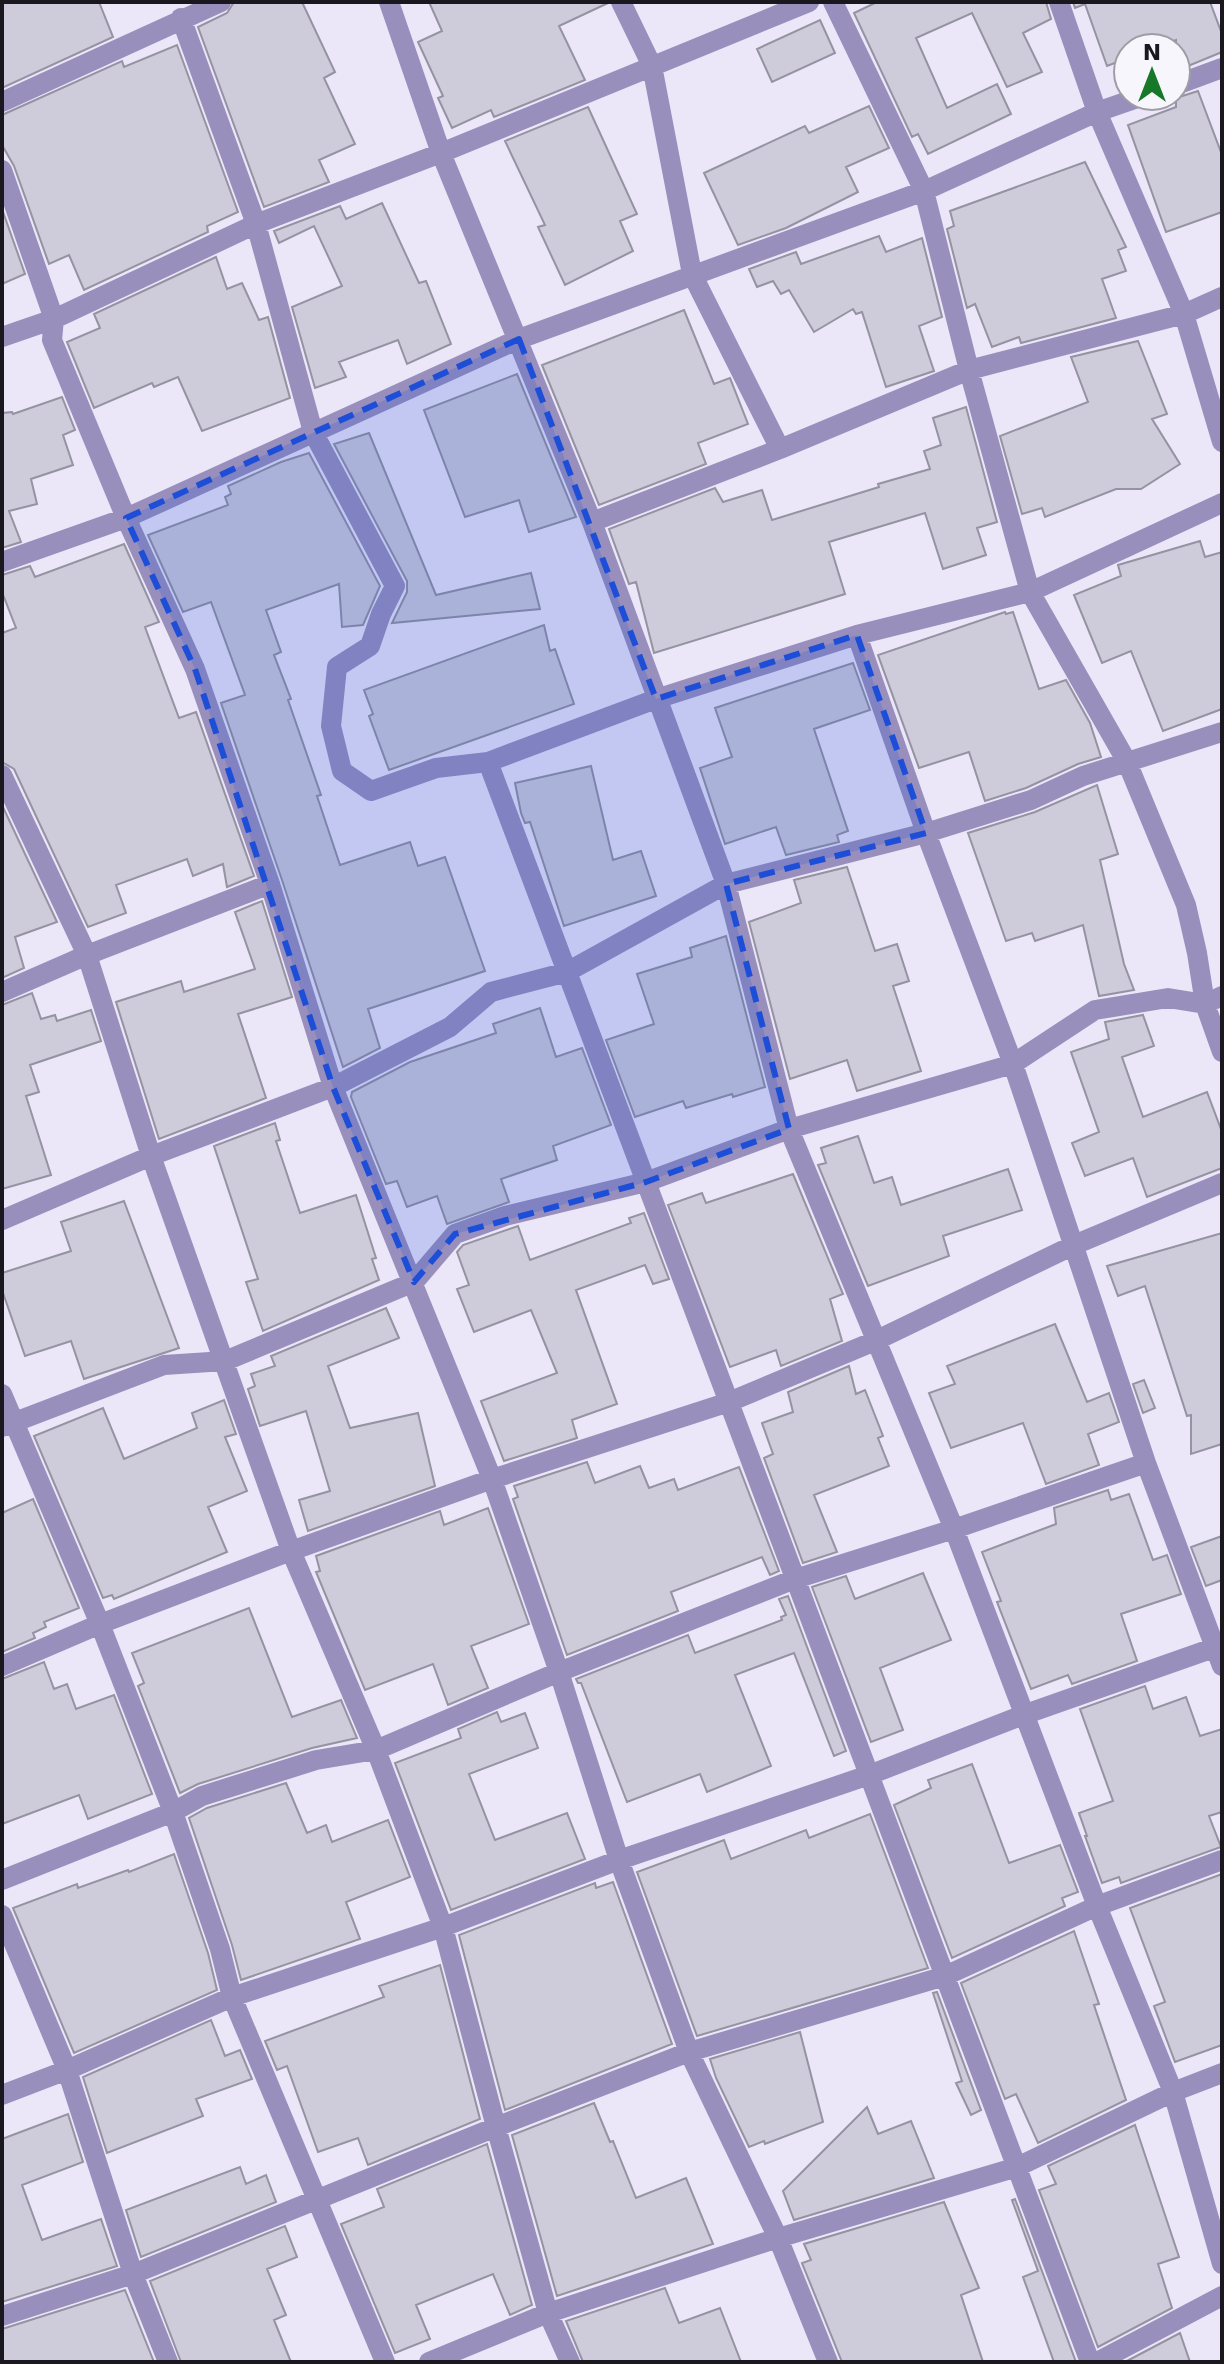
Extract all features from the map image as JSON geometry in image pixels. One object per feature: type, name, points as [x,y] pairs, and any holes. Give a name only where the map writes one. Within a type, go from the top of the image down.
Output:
[{"type":"street","points":[[2,102],[221,2]]},
{"type":"street","points":[[389,2],[441,153],[592,522],[726,884],[789,1129],[954,1529],[1097,1906],[1173,2092],[1222,2264]]},
{"type":"street","points":[[621,2],[652,66],[692,274],[780,449]]},
{"type":"street","points":[[2,337],[54,319],[256,224],[441,153],[809,2]]},
{"type":"street","points":[[833,2],[924,191],[1030,592],[1127,762],[1186,905],[1197,953],[1213,1000],[1222,1052]]},
{"type":"street","points":[[1059,2],[1097,112],[1184,314],[1222,442]]},
{"type":"street","points":[[181,18],[256,224],[313,432],[395,586],[370,646],[337,667],[331,726],[342,771],[371,791],[436,768],[488,762],[656,699],[857,635],[1030,592],[1222,503]]},
{"type":"street","points":[[1192,79],[1222,68]]},
{"type":"street","points":[[2,562],[126,518],[519,339],[924,191],[1112,107]]},
{"type":"street","points":[[2,170],[54,319],[52,340],[126,518],[195,669],[270,884],[333,1087],[492,1479],[559,1672],[619,1860],[689,2052],[778,2238],[828,2362]]},
{"type":"street","points":[[592,522],[780,449],[969,370],[1184,314],[1222,297]]},
{"type":"street","points":[[2,2095],[67,2070],[232,1997],[443,1927],[619,1860],[869,1775],[1023,1715],[1220,1653],[1146,1463],[1013,1064],[926,833],[857,635]]},
{"type":"street","points":[[2,1220],[151,1156],[333,1087],[450,1027],[491,992],[567,972],[726,884],[926,833],[1031,800],[1083,776],[1222,732]]},
{"type":"street","points":[[488,762],[1090,2362]]},
{"type":"street","points":[[2,777],[87,955],[151,1156],[291,1551],[376,1750],[443,1927],[548,2313],[570,2362]]},
{"type":"street","points":[[2,992],[87,955],[270,884]]},
{"type":"street","points":[[7,1425],[164,1365],[225,1361],[414,1282],[455,1234],[505,1216],[646,1182],[789,1129],[1013,1064],[1095,1010],[1168,998],[1213,1000]]},
{"type":"street","points":[[2,1666],[100,1624],[291,1551],[492,1479],[729,1402],[875,1341],[1074,1245],[1222,1183]]},
{"type":"street","points":[[2,1394],[7,1425],[100,1624],[173,1812],[220,1949],[232,1997],[385,2362]]},
{"type":"street","points":[[2,1880],[173,1812],[202,1796],[316,1760],[376,1750],[559,1672],[795,1579],[954,1529],[1146,1463]]},
{"type":"street","points":[[2,2316],[133,2274],[689,2052],[945,1976],[1097,1906],[1222,1860]]},
{"type":"street","points":[[2,1915],[67,2070],[133,2274],[168,2362]]},
{"type":"street","points":[[429,2362],[548,2313],[778,2238],[1017,2167],[1173,2092],[1222,2073]]},
{"type":"street","points":[[1097,2362],[1222,2296]]},
{"type":"highlighted area","points":[[519,339],[656,699],[857,635],[926,833],[726,884],[789,1129],[646,1182],[455,1234],[414,1282],[333,1087],[195,669],[126,518]]},
{"type":"building","points":[[2,2],[99,2],[113,37],[2,88]]},
{"type":"building","points":[[234,2],[302,2],[335,72],[324,78],[355,144],[319,160],[329,182],[264,207],[198,27],[227,13]]},
{"type":"building","points":[[429,2],[608,3],[559,26],[585,80],[494,117],[491,110],[452,128],[438,98],[443,96],[418,42],[442,31]]},
{"type":"building","points":[[877,2],[1046,2],[1051,19],[1023,33],[1042,72],[1007,87],[972,13],[916,38],[947,108],[997,84],[1011,114],[928,154],[918,134],[912,137],[854,13]]},
{"type":"building","points":[[1073,2],[1210,2],[1222,34],[1222,52],[1192,64],[1192,32],[1112,32],[1112,64],[1107,66],[1085,4],[1075,8]]},
{"type":"building","points":[[820,20],[835,53],[772,82],[757,49]]},
{"type":"building","points":[[177,45],[238,212],[207,226],[208,232],[84,290],[69,255],[49,264],[14,166],[2,145],[2,115],[122,61],[124,67]]},
{"type":"building","points":[[1198,91],[1222,155],[1222,212],[1166,232],[1128,125],[1163,112],[1192,112],[1192,93]]},
{"type":"building","points":[[869,106],[889,148],[846,167],[858,192],[786,228],[738,245],[704,173],[805,126],[809,133]]},
{"type":"building","points":[[588,107],[637,214],[620,221],[633,251],[565,285],[538,227],[545,225],[505,141]]},
{"type":"building","points":[[1085,162],[1126,247],[1118,250],[1126,271],[1102,279],[1116,318],[1021,343],[1019,337],[992,347],[975,304],[967,308],[947,229],[954,226],[950,211]]},
{"type":"building","points":[[382,203],[419,283],[426,281],[451,344],[407,364],[398,340],[339,362],[346,377],[315,388],[292,307],[342,286],[314,226],[279,243],[274,231],[340,206],[346,219]]},
{"type":"building","points":[[2,209],[25,274],[2,284]]},
{"type":"building","points":[[879,236],[886,252],[922,238],[942,317],[919,326],[934,371],[886,387],[862,312],[856,314],[853,309],[814,332],[789,290],[781,294],[773,281],[757,287],[749,269],[796,252],[801,264]]},
{"type":"building","points":[[216,257],[227,289],[242,283],[259,320],[268,317],[290,398],[202,431],[178,377],[154,387],[152,383],[94,408],[67,342],[100,328],[94,314]]},
{"type":"building","points":[[684,310],[714,384],[730,378],[748,424],[698,443],[706,464],[599,505],[542,365]]},
{"type":"building","points":[[1138,341],[1167,414],[1152,419],[1180,464],[1141,489],[1116,489],[1045,517],[1042,508],[1022,514],[1000,436],[1088,402],[1071,357]]},
{"type":"building","points":[[517,374],[576,517],[529,532],[519,500],[465,517],[424,410]]},
{"type":"building","points":[[62,397],[75,430],[63,435],[73,465],[31,479],[37,504],[9,511],[21,542],[2,548],[2,413],[13,414]]},
{"type":"building","points":[[966,407],[997,522],[977,528],[986,555],[943,569],[925,513],[829,542],[845,594],[654,653],[636,582],[629,584],[609,529],[715,488],[723,502],[762,490],[772,520],[879,487],[878,484],[930,469],[924,451],[941,445],[933,418]]},
{"type":"building","points":[[369,433],[436,595],[531,573],[540,609],[392,623],[407,592],[407,581],[334,444]]},
{"type":"building","points":[[309,453],[380,586],[363,625],[342,627],[339,584],[266,610],[281,652],[274,655],[291,699],[288,700],[321,795],[317,796],[340,865],[410,842],[418,866],[445,857],[485,971],[368,1009],[380,1048],[343,1067],[221,703],[245,695],[211,602],[183,612],[148,535],[228,505],[225,497],[231,494],[228,486]]},
{"type":"building","points":[[1200,541],[1205,557],[1222,552],[1222,709],[1163,731],[1131,651],[1102,663],[1074,595],[1121,576],[1118,565]]},
{"type":"building","points":[[124,544],[159,622],[145,627],[179,718],[196,712],[254,876],[227,887],[223,864],[193,876],[187,859],[116,885],[126,913],[88,927],[14,769],[2,762],[2,633],[16,628],[2,592],[2,575],[30,566],[35,577]]},
{"type":"building","points":[[1005,612],[1013,612],[1039,689],[1066,680],[1090,723],[1101,757],[985,801],[969,752],[919,768],[878,655]]},
{"type":"building","points":[[544,625],[550,651],[555,649],[574,704],[389,770],[369,716],[373,714],[364,690]]},
{"type":"building","points":[[853,663],[870,710],[814,729],[848,831],[837,835],[839,842],[786,855],[776,827],[725,844],[700,768],[732,757],[715,708]]},
{"type":"building","points":[[591,766],[613,860],[641,851],[656,896],[564,926],[530,822],[525,823],[521,813],[515,783]]},
{"type":"building","points":[[1097,785],[1118,854],[1100,860],[1124,964],[1134,990],[1099,996],[1083,925],[1035,941],[1032,933],[1006,941],[968,833],[1035,812]]},
{"type":"building","points":[[2,805],[57,922],[15,937],[24,968],[2,978]]},
{"type":"building","points":[[847,867],[875,951],[897,944],[909,981],[893,986],[921,1071],[857,1091],[847,1060],[790,1079],[749,922],[801,903],[794,880]]},
{"type":"building","points":[[262,901],[292,997],[238,1014],[266,1098],[159,1139],[116,1002],[181,981],[184,992],[255,969],[235,912]]},
{"type":"building","points":[[726,936],[765,1087],[686,1108],[683,1101],[635,1117],[606,1040],[654,1024],[637,974],[692,957],[690,948]]},
{"type":"building","points":[[32,993],[41,1019],[55,1015],[57,1021],[91,1010],[101,1041],[30,1065],[39,1092],[26,1096],[51,1175],[2,1189],[2,1005]]},
{"type":"building","points":[[540,1008],[556,1057],[582,1048],[611,1125],[553,1146],[557,1160],[501,1179],[509,1202],[447,1224],[437,1196],[407,1207],[397,1181],[386,1184],[351,1097],[352,1092],[410,1062],[496,1033],[493,1024]]},
{"type":"building","points":[[1143,1015],[1154,1046],[1122,1057],[1143,1117],[1207,1092],[1222,1132],[1222,1168],[1147,1197],[1133,1158],[1085,1176],[1072,1143],[1099,1132],[1071,1052],[1109,1039],[1105,1022]]},
{"type":"building","points":[[275,1123],[280,1140],[276,1141],[300,1213],[356,1195],[376,1258],[372,1259],[379,1280],[263,1331],[246,1282],[258,1279],[214,1146]]},
{"type":"building","points":[[858,1136],[874,1183],[892,1177],[901,1205],[1008,1169],[1022,1210],[943,1236],[949,1256],[868,1286],[818,1165],[826,1163],[821,1148]]},
{"type":"building","points":[[793,1174],[843,1294],[830,1299],[842,1341],[781,1366],[776,1350],[730,1367],[668,1205],[702,1193],[706,1203]]},
{"type":"building","points":[[124,1201],[179,1348],[84,1379],[71,1341],[25,1356],[2,1290],[2,1273],[71,1251],[61,1222]]},
{"type":"building","points":[[644,1213],[669,1279],[653,1284],[645,1265],[576,1290],[617,1404],[572,1420],[577,1438],[504,1461],[481,1401],[557,1373],[531,1310],[474,1332],[457,1289],[469,1285],[457,1252],[463,1245],[518,1226],[530,1260],[631,1223],[629,1218]]},
{"type":"building","points":[[1222,1233],[1222,1444],[1191,1454],[1191,1415],[1187,1416],[1145,1286],[1118,1296],[1107,1266]]},
{"type":"building","points":[[386,1308],[399,1338],[328,1366],[350,1428],[418,1413],[435,1486],[308,1531],[299,1500],[330,1491],[306,1411],[260,1426],[248,1389],[255,1386],[251,1374],[275,1366],[271,1356]]},
{"type":"building","points":[[1055,1324],[1087,1402],[1109,1393],[1119,1422],[1088,1434],[1099,1465],[1046,1484],[1023,1423],[951,1448],[929,1393],[955,1384],[947,1366]]},
{"type":"building","points":[[849,1366],[856,1394],[865,1390],[883,1436],[878,1438],[889,1466],[814,1495],[837,1552],[803,1563],[764,1458],[773,1454],[762,1423],[793,1412],[788,1392]]},
{"type":"building","points":[[1144,1380],[1155,1408],[1143,1413],[1133,1384]]},
{"type":"building","points":[[224,1400],[236,1434],[225,1437],[247,1491],[208,1507],[227,1552],[114,1599],[112,1595],[103,1598],[34,1436],[103,1408],[124,1459],[197,1428],[192,1413]]},
{"type":"building","points":[[587,1462],[595,1483],[640,1466],[649,1488],[674,1479],[678,1490],[739,1467],[779,1571],[770,1575],[762,1557],[671,1592],[678,1611],[567,1655],[513,1499],[518,1497],[514,1486]]},
{"type":"building","points":[[1108,1490],[1111,1500],[1129,1494],[1153,1560],[1167,1555],[1181,1594],[1121,1614],[1137,1661],[1072,1684],[1068,1675],[1031,1689],[997,1602],[1001,1601],[982,1552],[1056,1524],[1054,1508]]},
{"type":"building","points":[[33,1499],[79,1608],[44,1622],[46,1627],[33,1633],[35,1638],[2,1652],[2,1513]]},
{"type":"building","points":[[488,1508],[529,1624],[471,1646],[488,1688],[448,1705],[433,1664],[365,1690],[316,1572],[320,1571],[316,1556],[440,1511],[444,1525]]},
{"type":"building","points":[[1222,1536],[1222,1580],[1206,1586],[1191,1547]]},
{"type":"building","points":[[923,1573],[951,1640],[880,1668],[903,1730],[871,1742],[812,1587],[846,1576],[855,1599]]},
{"type":"building","points":[[788,1596],[846,1751],[834,1756],[794,1653],[735,1675],[771,1766],[707,1792],[700,1774],[627,1802],[581,1683],[576,1679],[688,1635],[695,1653],[782,1620],[781,1617],[786,1615],[779,1599]]},
{"type":"building","points":[[249,1608],[292,1717],[341,1700],[357,1738],[312,1748],[198,1784],[180,1793],[138,1686],[144,1683],[132,1653]]},
{"type":"building","points":[[44,1662],[54,1689],[67,1684],[76,1709],[114,1695],[152,1794],[88,1819],[79,1795],[2,1824],[2,1679]]},
{"type":"building","points":[[1145,1686],[1153,1709],[1186,1697],[1200,1736],[1222,1729],[1222,1812],[1209,1816],[1221,1847],[1121,1883],[1119,1877],[1102,1883],[1079,1813],[1113,1801],[1080,1709]]},
{"type":"building","points":[[497,1712],[501,1722],[525,1713],[538,1748],[469,1774],[495,1840],[567,1813],[585,1859],[451,1910],[395,1763],[461,1738],[458,1729]]},
{"type":"building","points":[[972,1764],[1009,1863],[1060,1845],[1078,1892],[1062,1898],[1065,1906],[952,1958],[894,1805],[931,1788],[928,1780]]},
{"type":"building","points":[[286,1783],[307,1833],[326,1825],[332,1842],[388,1820],[410,1877],[346,1902],[360,1939],[241,1980],[189,1818],[207,1808]]},
{"type":"building","points":[[870,1814],[928,1968],[697,2036],[637,1872],[724,1840],[731,1859],[806,1830],[809,1838]]},
{"type":"building","points":[[174,1854],[208,1953],[217,1990],[74,2053],[13,1908],[77,1884],[78,1888],[129,1872]]},
{"type":"building","points":[[1222,1874],[1222,2045],[1175,2062],[1154,2006],[1165,2002],[1130,1908]]},
{"type":"building","points":[[613,1882],[672,2044],[505,2110],[459,1935],[595,1883],[596,1888]]},
{"type":"building","points":[[1074,1931],[1099,2004],[1094,2005],[1126,2100],[1038,2143],[1016,2094],[1005,2099],[961,1983]]},
{"type":"building","points":[[440,1965],[480,2119],[368,2165],[358,2138],[318,2152],[287,2066],[277,2070],[265,2041],[384,1997],[379,1986]]},
{"type":"building","points":[[937,1992],[981,2110],[971,2115],[956,2083],[962,2081],[933,1993]]},
{"type":"building","points":[[211,2020],[225,2056],[240,2050],[252,2079],[196,2099],[203,2116],[107,2153],[83,2077]]},
{"type":"building","points":[[800,2032],[823,2122],[749,2147],[710,2059]]},
{"type":"building","points":[[594,2103],[636,2198],[686,2178],[713,2244],[557,2296],[512,2135]]},
{"type":"building","points":[[867,2107],[878,2134],[911,2121],[934,2178],[794,2220],[783,2191]]},
{"type":"building","points":[[68,2114],[83,2162],[22,2185],[42,2240],[101,2219],[117,2266],[2,2302],[2,2139]]},
{"type":"building","points":[[1135,2125],[1179,2257],[1158,2264],[1172,2308],[1098,2347],[1039,2190],[1056,2184],[1048,2166]]},
{"type":"building","points":[[487,2144],[532,2305],[510,2315],[493,2274],[416,2305],[430,2339],[395,2353],[341,2224],[384,2207],[377,2189]]},
{"type":"building","points":[[240,2167],[246,2184],[266,2175],[276,2202],[141,2257],[126,2210]]},
{"type":"building","points":[[1015,2199],[1076,2362],[1054,2362],[1023,2277],[1038,2271],[1012,2200]]},
{"type":"building","points":[[944,2202],[979,2288],[961,2295],[983,2362],[842,2362],[802,2263],[811,2260],[804,2244]]},
{"type":"building","points":[[285,2226],[297,2257],[267,2269],[286,2315],[274,2320],[291,2362],[181,2362],[150,2281]]},
{"type":"building","points":[[665,2288],[679,2323],[720,2308],[741,2362],[583,2362],[566,2321]]},
{"type":"building","points":[[125,2290],[154,2362],[2,2362],[2,2329]]},
{"type":"building","points":[[1180,2333],[1190,2362],[1125,2362]]}]
